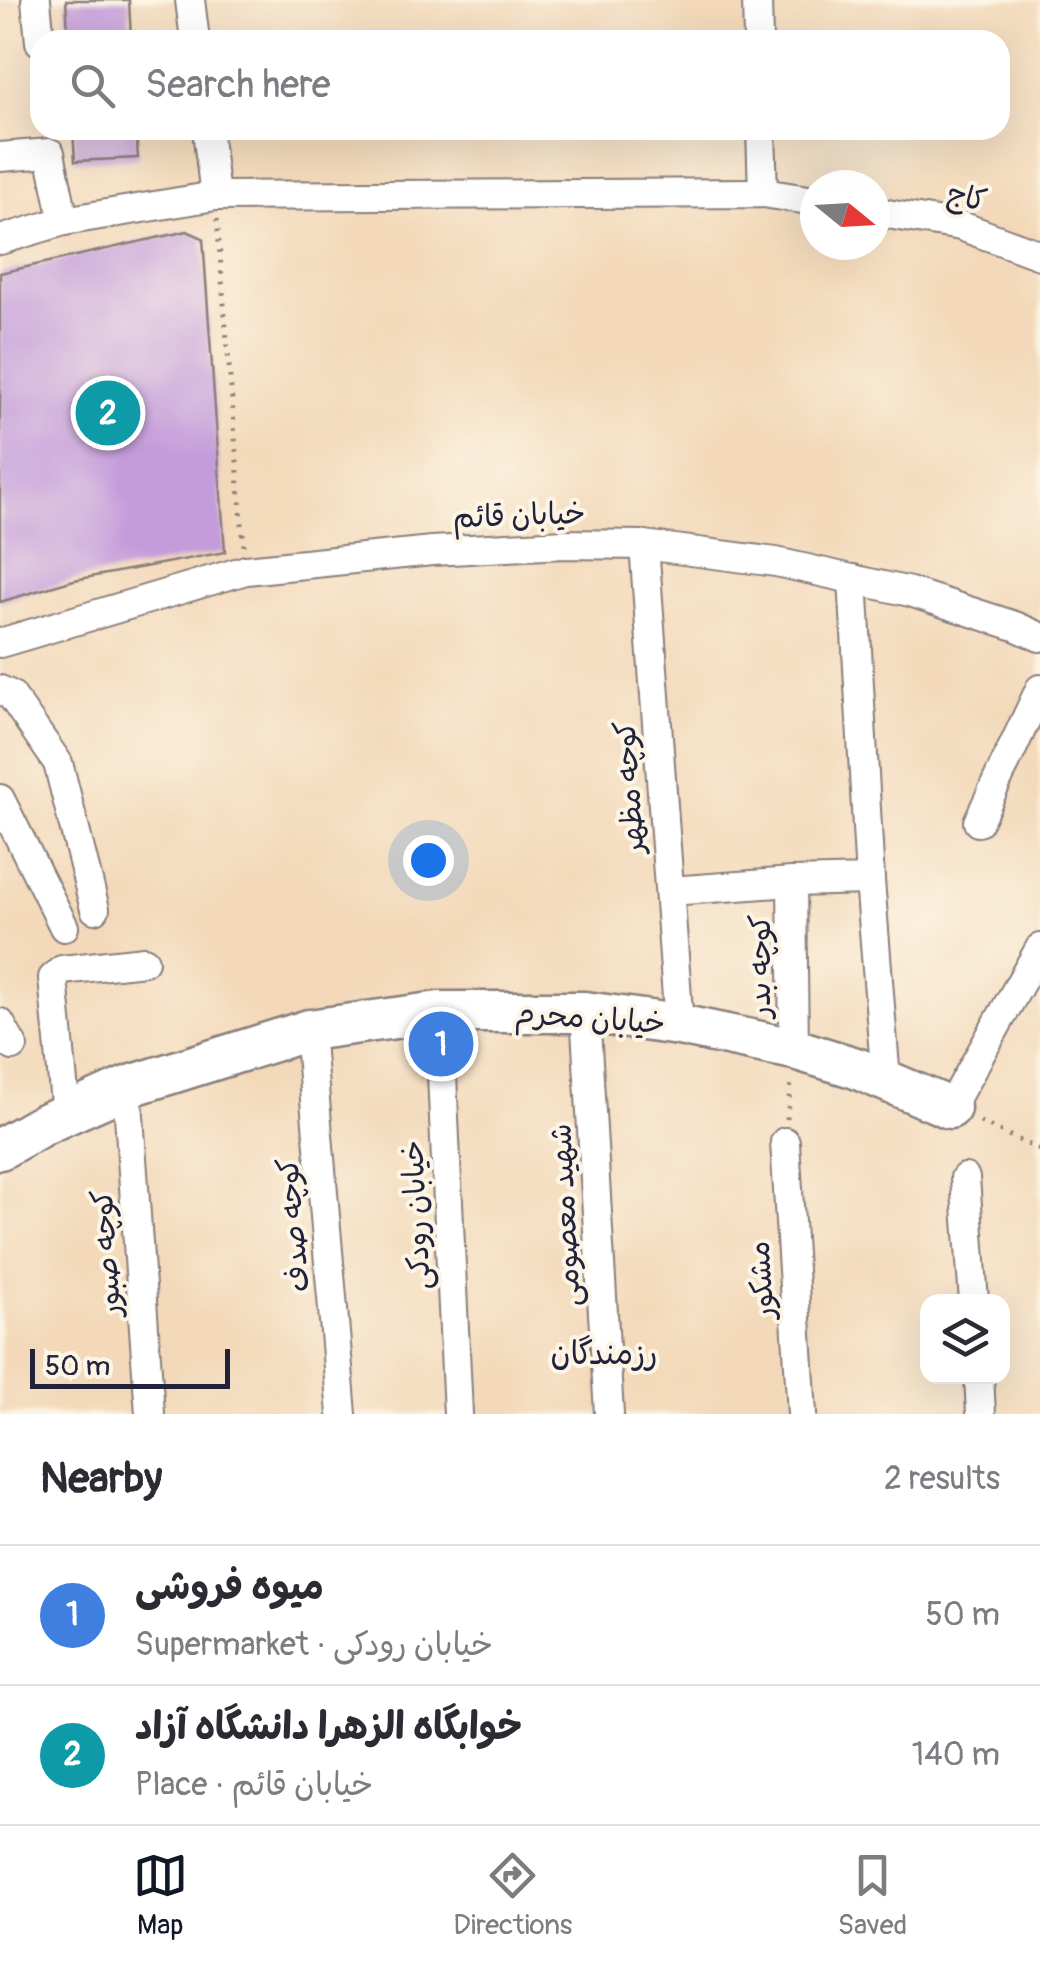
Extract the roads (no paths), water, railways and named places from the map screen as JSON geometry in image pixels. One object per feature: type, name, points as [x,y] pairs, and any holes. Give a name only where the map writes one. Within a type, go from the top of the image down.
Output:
[{"type":"street","points":[[36,0],[39,30]]},
{"type":"street","points":[[190,0],[194,30]]},
{"type":"street","points":[[757,0],[758,30]]},
{"type":"street","points":[[208,140],[216,196]]},
{"type":"street","points":[[761,140],[763,192]]},
{"type":"street","points":[[0,158],[49,142],[64,221]]},
{"type":"street","points":[[0,240],[64,221],[216,196],[763,192],[800,199]]},
{"type":"street","name":"کاج","points":[[890,214],[961,226],[1040,255]]},
{"type":"street","name":"خیابان قائم","points":[[0,643],[246,570],[432,551],[565,544],[644,545],[776,562],[910,592],[1040,637]]},
{"type":"street","name":"کوچه مظهر","points":[[644,545],[679,1025]]},
{"type":"street","points":[[853,579],[886,1080]]},
{"type":"street","points":[[978,822],[1040,689]]},
{"type":"street","points":[[0,690],[11,696],[58,763],[95,909]]},
{"type":"street","points":[[0,799],[64,927]]},
{"type":"street","points":[[670,892],[870,880]]},
{"type":"street","name":"کوچه بدر","points":[[792,882],[794,1050]]},
{"type":"street","points":[[950,1108],[1040,948]]},
{"type":"street","points":[[66,1114],[53,978],[62,970],[144,961]]},
{"type":"street","name":"خیابان محرم","points":[[0,1149],[127,1087],[309,1030],[439,1012],[585,1012],[679,1025],[856,1068],[950,1108]]},
{"type":"street","name":"خیابان رودکی","points":[[439,1012],[458,1414]]},
{"type":"street","name":"شهید معصومی","points":[[585,1012],[609,1414]]},
{"type":"street","name":"کوچه صدف","points":[[309,1030],[342,1414]]},
{"type":"street","name":"کوچه صبور","points":[[127,1087],[150,1414]]},
{"type":"street","name":"مشکور","points":[[785,1142],[802,1414]]},
{"type":"street","points":[[965,1178],[973,1294]]},
{"type":"street","points":[[979,1384],[981,1414]]},
{"type":"place","name":"خوابگاه الزهرا دانشگاه آزاد","points":[[108,413]]},
{"type":"place","name":"میوه فروشی","points":[[441,1044]]},
{"type":"district","name":"رزمندگان","points":[[604,1353]]}]
